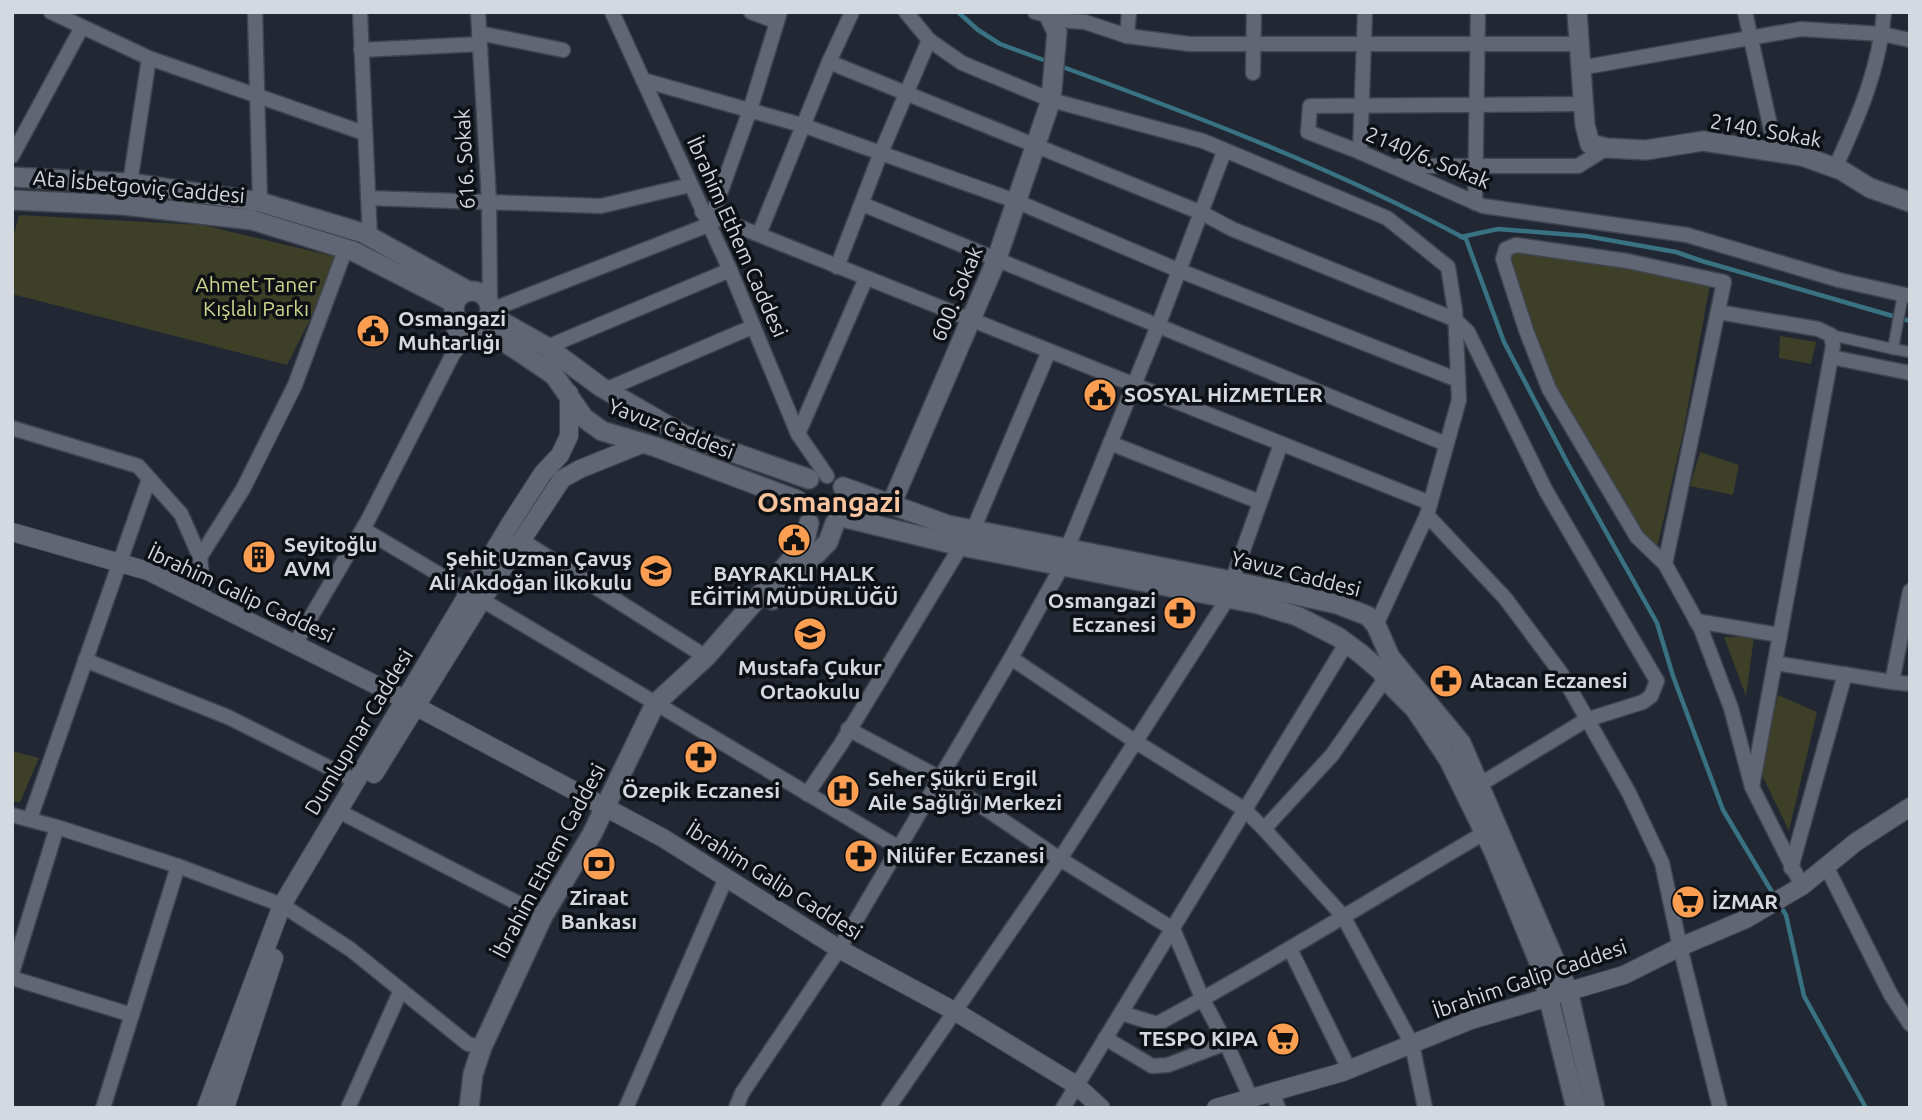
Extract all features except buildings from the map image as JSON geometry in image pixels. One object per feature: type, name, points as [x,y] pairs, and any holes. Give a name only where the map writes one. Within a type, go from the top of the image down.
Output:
[{"type":"main road","points":[[1577,12],[1585,125],[1599,146]]},
{"type":"main road","name":"600. Sokak","points":[[891,505],[996,261],[1018,202],[1051,98],[1048,18]]},
{"type":"main road","name":"2140. Sokak","points":[[1599,146],[1646,150],[1703,141],[1802,156],[1835,168],[1870,188],[1910,202]]},
{"type":"main road","name":"Ata İsbetgoviç Caddesi","points":[[12,177],[130,183],[260,202],[362,233],[459,304]]},
{"type":"main road","name":"Ata İsbetgoviç Caddesi","points":[[12,200],[123,205],[252,220],[346,248],[459,304]]},
{"type":"main road","points":[[477,291],[485,296],[485,316],[460,323],[459,304],[477,291]]},
{"type":"main road","name":"Yavuz Caddesi","points":[[485,316],[547,347],[605,390],[684,435],[827,481],[948,525],[1067,549],[1230,589],[1258,604],[1297,616],[1342,640],[1382,672],[1385,679],[1415,709],[1448,760],[1484,833],[1541,967],[1576,1108]]},
{"type":"main road","name":"Yavuz Caddesi","points":[[485,316],[554,376],[584,418],[603,431],[656,447],[797,500]]},
{"type":"main road","points":[[827,481],[847,502],[838,520],[818,526],[809,523],[798,509],[797,500],[800,488],[827,481]]},
{"type":"main road","name":"Yavuz Caddesi","points":[[838,520],[1046,564],[1337,604],[1368,616],[1376,625],[1390,657],[1461,743],[1569,991],[1595,1108]]},
{"type":"main road","name":"İbrahim Ethem Caddesi","points":[[706,657],[722,652],[828,542],[838,520]]},
{"type":"main road","name":"İbrahim Ethem Caddesi","points":[[469,1108],[473,1074],[482,1046],[543,916],[592,834],[655,704],[706,657],[804,545],[809,523]]},
{"type":"main road","points":[[1358,611],[1344,614],[1339,622],[1342,640],[1355,644],[1376,625]]},
{"type":"street","points":[[51,12],[149,58],[364,133]]},
{"type":"street","points":[[255,12],[260,202]]},
{"type":"street","points":[[360,12],[370,239]]},
{"type":"street","name":"616. Sokak","points":[[478,12],[489,201],[485,316]]},
{"type":"street","name":"İbrahim Ethem Caddesi","points":[[612,12],[730,270],[798,434],[827,481]]},
{"type":"street","points":[[707,218],[750,110],[779,17],[751,12]]},
{"type":"street","points":[[759,234],[852,12]]},
{"type":"street","points":[[906,12],[929,40],[962,63],[1051,98],[1203,141],[1223,152],[1387,218],[1448,267],[1455,310],[1459,400],[1429,509],[1376,625]]},
{"type":"street","points":[[1127,36],[1129,12]]},
{"type":"street","points":[[1253,73],[1254,12]]},
{"type":"street","points":[[1360,152],[1365,12]]},
{"type":"street","points":[[1475,203],[1478,12]]},
{"type":"street","points":[[1745,12],[1776,152]]},
{"type":"street","points":[[1835,168],[1857,120],[1875,67],[1884,12]]},
{"type":"street","points":[[1048,18],[1085,22],[1127,36],[1190,44],[1579,44]]},
{"type":"street","points":[[12,156],[82,27]]},
{"type":"street","points":[[1580,68],[1801,29],[1882,34],[1910,40]]},
{"type":"street","points":[[361,50],[480,39],[564,50]]},
{"type":"street","points":[[836,267],[929,40]]},
{"type":"street","points":[[130,183],[149,58]]},
{"type":"street","points":[[829,62],[1202,213],[1232,229],[1454,319],[1468,332],[1546,491],[1657,681],[1651,696],[1643,702],[1586,720],[1479,785]]},
{"type":"street","points":[[643,80],[805,126],[880,155],[1018,202],[1178,270],[1458,380]]},
{"type":"street","name":"2140/6. Sokak","points":[[1583,104],[1310,106],[1308,132],[1475,203],[1687,235],[1839,280],[1906,295]]},
{"type":"street","points":[[1389,166],[1578,166],[1599,146]]},
{"type":"street","points":[[1067,549],[1158,326],[1223,152]]},
{"type":"street","points":[[368,198],[601,206],[690,185]]},
{"type":"street","points":[[862,204],[1446,444]]},
{"type":"street","points":[[295,644],[363,529],[453,354],[485,316],[707,218],[759,234],[1281,444],[1429,509],[1505,598],[1561,673],[1629,793],[1662,863],[1720,1108]]},
{"type":"street","points":[[1665,564],[1724,282],[1627,261],[1516,245],[1506,249],[1503,259],[1549,389],[1637,537],[1665,564],[1696,621],[1731,708],[1752,787],[1791,868],[1795,890]]},
{"type":"street","points":[[200,557],[243,489],[295,385],[346,248]]},
{"type":"street","points":[[547,347],[730,270]]},
{"type":"street","points":[[798,434],[866,278]]},
{"type":"street","points":[[1893,349],[1906,295]]},
{"type":"street","points":[[453,354],[459,304]]},
{"type":"street","points":[[1718,312],[1818,329],[1831,335],[1910,352]]},
{"type":"street","points":[[605,390],[752,327]]},
{"type":"street","points":[[1752,787],[1833,346],[1831,335]]},
{"type":"street","points":[[973,530],[1049,351]]},
{"type":"street","points":[[1831,357],[1910,373]]},
{"type":"street","name":"Dumlupınar Caddesi","points":[[206,1108],[287,908],[356,781],[476,596],[543,473],[560,455],[569,436],[569,394]]},
{"type":"street","points":[[12,428],[138,466],[181,514],[200,557],[204,599]]},
{"type":"street","points":[[1110,443],[1260,502]]},
{"type":"street","points":[[476,596],[521,540],[562,479],[642,444]]},
{"type":"street","points":[[888,1108],[1060,859],[1230,589],[1281,444]]},
{"type":"street","points":[[30,819],[149,479]]},
{"type":"street","points":[[363,529],[899,848]]},
{"type":"street","name":"İbrahim Galip Caddesi","points":[[12,532],[148,572],[409,702],[663,838],[839,949],[956,1012],[1076,1085],[1101,1108]]},
{"type":"street","points":[[521,540],[706,657]]},
{"type":"street","points":[[807,794],[961,546]]},
{"type":"street","points":[[736,1108],[742,1093],[839,949],[1011,658],[1061,568],[1046,564]]},
{"type":"street","points":[[1892,681],[1910,591]]},
{"type":"street","points":[[1696,621],[1780,635]]},
{"type":"street","points":[[1063,1108],[1173,929],[1342,640]]},
{"type":"street","points":[[1011,658],[1136,742],[1244,809],[1264,829],[1343,916],[1412,1044],[1425,1108]]},
{"type":"street","points":[[85,660],[228,717],[356,781]]},
{"type":"street","points":[[1775,663],[1910,684]]},
{"type":"street","points":[[1791,868],[1845,674]]},
{"type":"street","points":[[1264,829],[1332,755],[1385,679]]},
{"type":"street","points":[[287,908],[348,816],[409,702]]},
{"type":"street","points":[[848,729],[940,778],[1060,859],[1173,929],[1203,1000],[1251,1098]]},
{"type":"street","name":"İbrahim Galip Caddesi","points":[[1216,1108],[1251,1098],[1275,1100],[1471,1020],[1624,975],[1746,919],[1795,890],[1827,868],[1856,842],[1910,807]]},
{"type":"street","points":[[12,815],[178,866],[287,908],[351,949],[468,1044],[482,1046]]},
{"type":"street","points":[[348,816],[543,916]]},
{"type":"street","points":[[57,827],[12,975],[132,1015]]},
{"type":"street","points":[[1121,1013],[1157,1024],[1203,1000],[1484,833]]},
{"type":"street","points":[[103,1108],[178,866]]},
{"type":"street","points":[[1827,868],[1891,995],[1910,1024]]},
{"type":"street","points":[[626,1108],[726,878]]},
{"type":"street","name":"Dumlupınar Caddesi","points":[[225,1108],[287,908]]},
{"type":"street","points":[[1290,949],[1349,1069]]},
{"type":"street","points":[[348,1108],[401,989]]},
{"type":"street","points":[[1105,1038],[1152,1066],[1168,1065],[1226,1043]]},
{"type":"green space","name":"Ahmet Taner Kışlalı Parkı","points":[[19,215],[202,225],[341,258],[287,365],[12,294],[12,241]]},
{"type":"green space","points":[[1515,252],[1607,262],[1710,284],[1683,433],[1657,548],[1640,533],[1544,365],[1509,258]]},
{"type":"green space","points":[[1780,336],[1816,342],[1811,364],[1779,358]]},
{"type":"green space","points":[[1700,452],[1739,465],[1733,495],[1690,486]]},
{"type":"green space","points":[[1724,637],[1754,637],[1746,696]]},
{"type":"green space","points":[[1778,695],[1817,712],[1789,831],[1761,773]]},
{"type":"green space","points":[[12,751],[39,758],[20,802],[12,802]]},
{"type":"waterway","points":[[958,12],[978,30],[1000,44],[1049,62]]},
{"type":"waterway","points":[[1060,66],[1317,167],[1466,239],[1504,342],[1568,464],[1657,623],[1673,676],[1723,810],[1775,897]]},
{"type":"waterway","points":[[1461,237],[1498,229],[1586,236],[1676,252],[1910,321]]},
{"type":"waterway","points":[[1779,904],[1786,915],[1804,996],[1866,1108]]},
{"type":"place","name":"Osmangazi Muhtarlığı","points":[[373,331]]},
{"type":"place","name":"SOSYAL HİZMETLER","points":[[1100,395]]},
{"type":"place","name":"BAYRAKLI HALK EĞİTİM MÜDÜRLÜĞÜ","points":[[794,540]]},
{"type":"place","name":"Seyitoğlu AVM","points":[[259,557]]},
{"type":"place","name":"Şehit Uzman Çavuş Ali Akdoğan İlkokulu","points":[[656,571]]},
{"type":"place","name":"Osmangazi Eczanesi","points":[[1180,613]]},
{"type":"place","name":"Mustafa Çukur Ortaokulu","points":[[810,634]]},
{"type":"place","name":"Atacan Eczanesi","points":[[1446,681]]},
{"type":"place","name":"Özepik Eczanesi","points":[[701,757]]},
{"type":"place","name":"Seher Şükrü Ergil Aile Sağlığı Merkezi","points":[[843,791]]},
{"type":"place","name":"Nilüfer Eczanesi","points":[[861,856]]},
{"type":"place","name":"Ziraat Bankası","points":[[599,864]]},
{"type":"place","name":"İZMAR","points":[[1688,902]]},
{"type":"place","name":"TESPO KIPA","points":[[1283,1039]]},
{"type":"district","name":"Osmangazi","points":[[829,502]]}]
